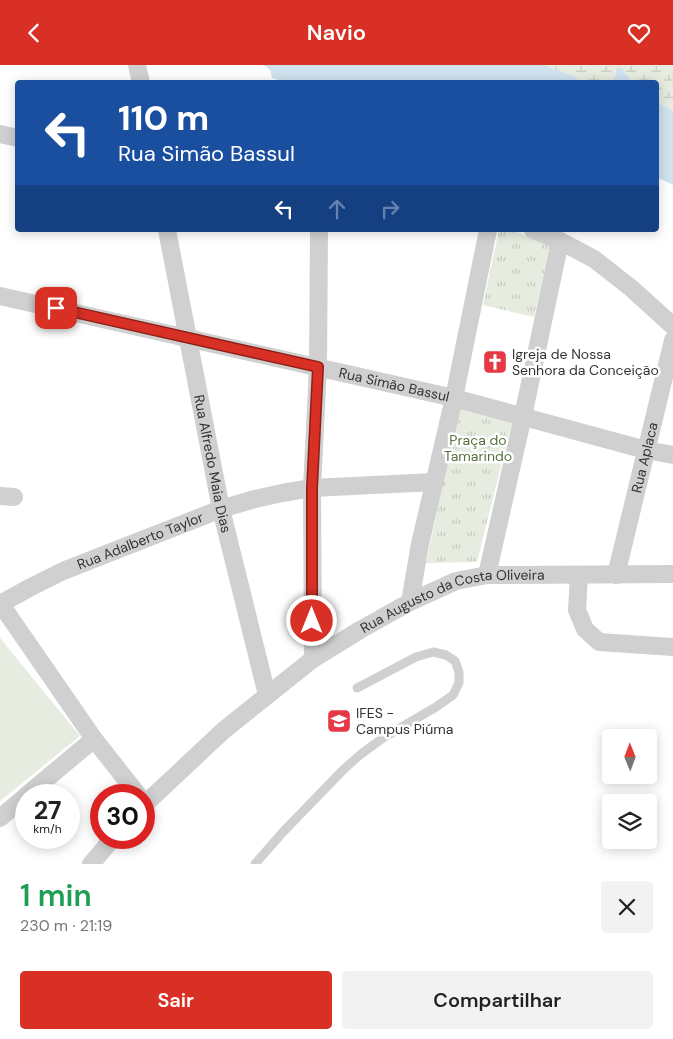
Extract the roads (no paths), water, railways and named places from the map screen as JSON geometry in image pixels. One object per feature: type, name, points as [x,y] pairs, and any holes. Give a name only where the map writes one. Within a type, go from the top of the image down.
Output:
[{"type":"street","points":[[137,65],[141,80]]},
{"type":"street","points":[[0,134],[15,136]]},
{"type":"street","name":"Rua Alfredo Maia Dias","points":[[166,232],[221,509],[267,695]]},
{"type":"street","points":[[313,659],[312,488],[318,367],[319,232]]},
{"type":"street","points":[[410,602],[420,544],[454,398],[488,232]]},
{"type":"street","points":[[538,232],[594,259],[631,288],[673,326]]},
{"type":"street","points":[[487,575],[560,241]]},
{"type":"street","name":"Rua Simão Bassul","points":[[0,296],[454,398],[646,450],[673,455]]},
{"type":"street","name":"Rua Aplaca","points":[[616,575],[673,340]]},
{"type":"street","name":"Rua Adalberto Taylor","points":[[0,604],[62,571],[221,509],[255,499],[312,488],[435,482]]},
{"type":"street","name":"Rua Augusto da Costa Oliveira","points":[[155,791],[224,730],[313,659],[410,602],[456,581],[487,575],[673,574]]},
{"type":"street","points":[[579,575],[576,610],[585,629],[599,642],[673,647]]},
{"type":"street","points":[[0,604],[94,739],[128,784]]},
{"type":"street","points":[[40,784],[94,739]]},
{"type":"street","points":[[0,818],[15,805]]},
{"type":"street","points":[[91,864],[104,849]]},
{"type":"lane","points":[[255,864],[360,754],[453,695],[459,683],[459,672],[455,661],[446,655],[433,652],[416,657],[357,688]]},
{"type":"water","points":[[263,65],[544,65],[579,80],[278,80],[272,78],[267,67]]},
{"type":"water","points":[[619,67],[623,70],[630,80],[613,80],[616,69]]},
{"type":"water","points":[[659,103],[673,111],[673,185],[659,178]]},
{"type":"place","name":"Igreja de Nossa Senhora da Conceição","points":[[495,362]]},
{"type":"place","name":"IFES - Campus Piúma","points":[[339,721]]},
{"type":"park label","name":"Praça do Tamarindo","points":[[478,448]]}]
